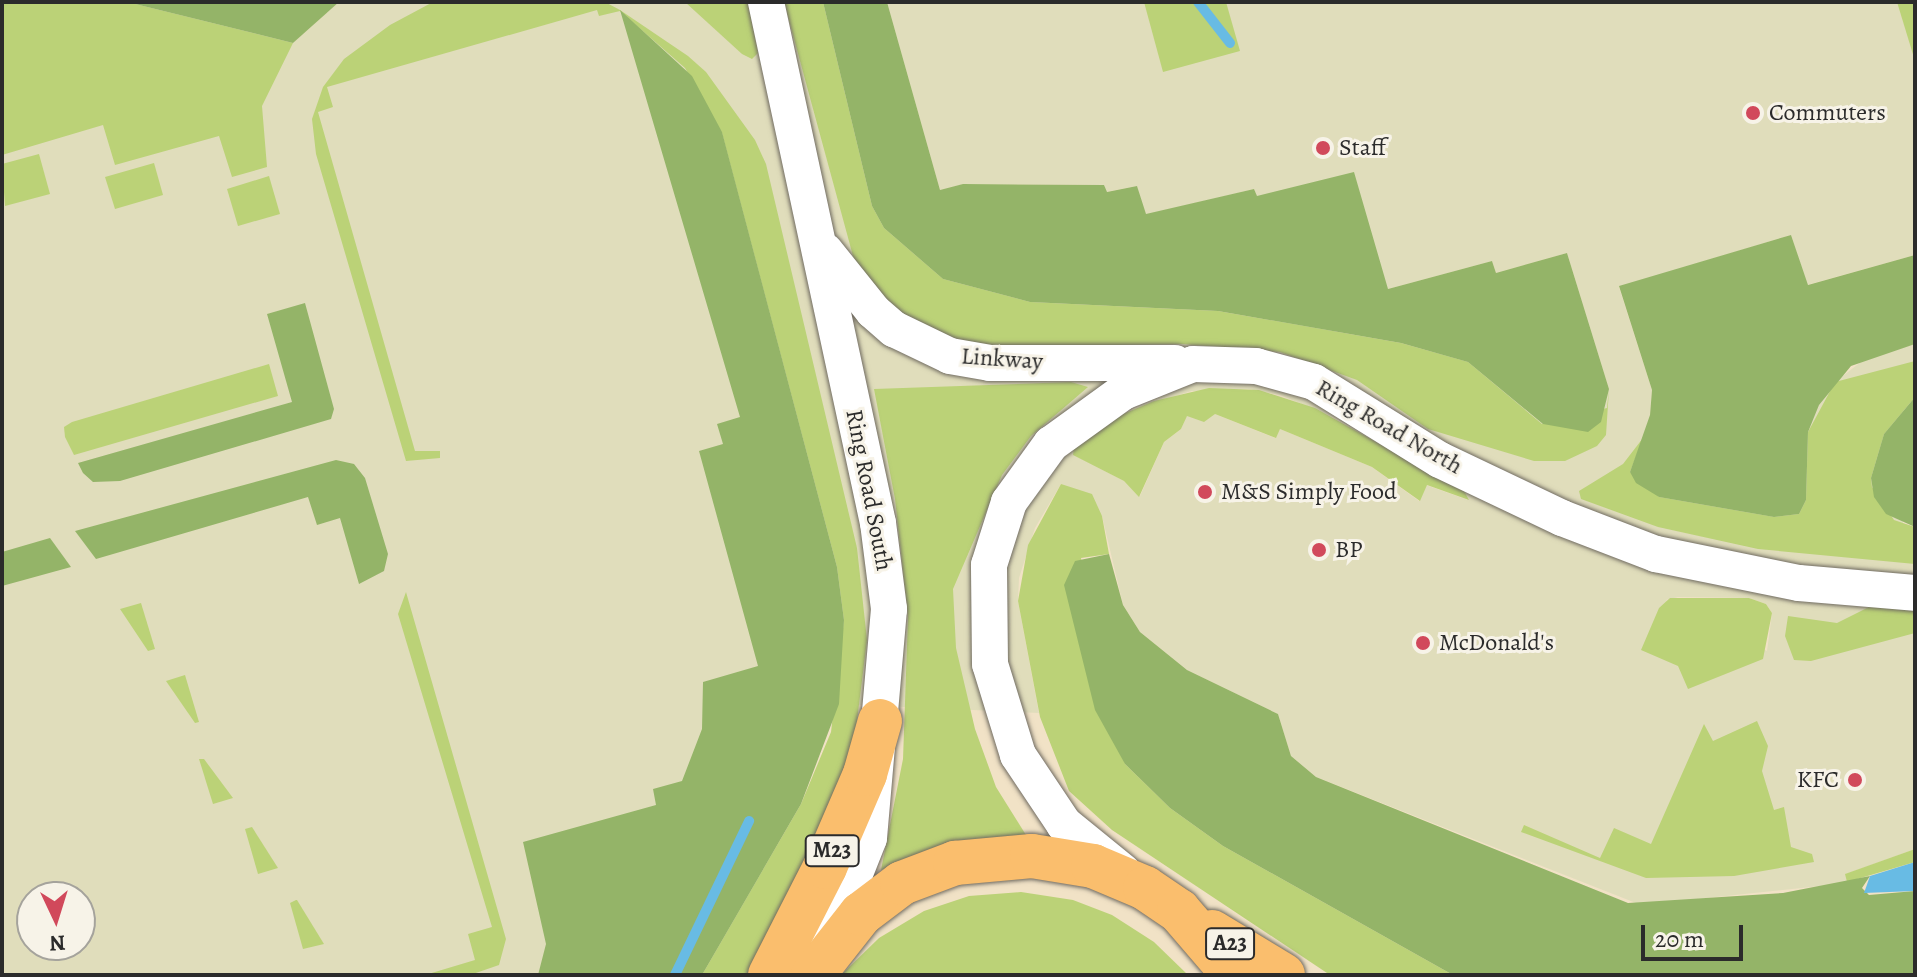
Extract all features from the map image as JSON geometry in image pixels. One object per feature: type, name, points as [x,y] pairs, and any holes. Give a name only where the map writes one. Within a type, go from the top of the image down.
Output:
[{"type":"highway","name":"M23","points":[[770,975],[825,867],[865,774],[880,721]]},
{"type":"highway","points":[[812,975],[870,907],[902,883],[941,866],[1047,857],[1093,866],[1162,900],[1234,975]]},
{"type":"highway","name":"A23","points":[[1162,900],[1283,975]]},
{"type":"street","name":"Ring Road South","points":[[766,2],[885,566],[889,645],[867,847],[812,975]]},
{"type":"street","name":"Linkway","points":[[815,233],[873,311],[894,329],[950,356],[990,363],[1193,364]]},
{"type":"street","name":"Ring Road North","points":[[1162,900],[1064,824],[1018,755],[990,664],[987,579],[1000,521],[1021,481],[1051,444],[1123,392],[1193,364],[1256,366],[1314,382],[1440,460],[1562,518],[1656,554],[1825,587],[1915,593]]},
{"type":"shaded area","points":[[2,2],[127,2],[293,43],[339,2],[823,2],[872,206],[884,228],[943,279],[1030,302],[1285,321],[1609,389],[1567,253],[1496,273],[1492,261],[1388,289],[1257,197],[1254,189],[1145,215],[1137,186],[1106,192],[1104,185],[964,184],[940,190],[887,2],[1915,2],[1915,255],[1807,285],[1791,235],[1619,287],[1652,390],[1650,415],[1835,382],[1866,358],[1915,344],[1915,397],[1903,409],[1903,524],[1915,527],[1915,849],[1846,874],[1847,882],[1840,884],[1641,905],[1316,777],[1291,756],[1278,714],[1187,670],[1140,632],[1123,605],[1102,516],[1061,484],[1035,528],[1019,578],[1018,601],[1039,713],[839,704],[770,861],[702,975],[2,975]],"holes":[[[1248,389],[1280,395],[1335,418],[1468,500],[1426,485],[1419,501],[1372,467],[1280,429],[1275,438],[1215,414],[1187,415],[1181,429],[1164,442],[1140,496],[1124,481],[1074,455],[1116,417],[1192,391]],[[1678,597],[1749,598],[1766,604],[1772,613],[1767,651],[1666,600]]]},
{"type":"green space","points":[[2,2],[127,2],[293,43],[262,106],[267,167],[232,177],[219,136],[115,165],[103,125],[2,155]]},
{"type":"green space","points":[[127,2],[339,2],[293,43]]},
{"type":"green space","points":[[433,2],[605,2],[620,10],[688,56],[706,72],[755,140],[766,164],[857,548],[867,640],[853,753],[758,975],[702,975],[801,804],[831,732],[844,620],[837,567],[722,133],[685,68],[620,11],[599,16],[597,10],[327,87],[333,107],[318,112],[415,451],[440,451],[440,458],[406,461],[316,154],[312,119],[323,87],[344,59],[390,25]]},
{"type":"green space","points":[[685,2],[748,2],[758,53],[752,59],[742,54]]},
{"type":"green space","points":[[784,2],[823,2],[872,206],[884,228],[943,279],[1030,302],[1218,311],[1401,343],[1468,362],[1542,424],[1607,408],[1609,389],[1606,435],[1597,446],[1565,461],[1534,461],[1428,429],[1357,380],[1280,352],[1182,344],[987,347],[962,345],[911,325],[866,281],[853,256]]},
{"type":"green space","points":[[823,2],[887,2],[940,190],[963,184],[1104,185],[1107,192],[1137,186],[1146,214],[1254,189],[1257,196],[1354,172],[1388,289],[1492,261],[1496,273],[1567,253],[1609,389],[1601,422],[1588,432],[1543,424],[1468,362],[1401,343],[1218,311],[1030,302],[943,279],[884,228],[872,206]]},
{"type":"green space","points":[[1144,2],[1226,2],[1240,51],[1163,72]]},
{"type":"green space","points":[[1897,2],[1915,2],[1915,61]]},
{"type":"green space","points":[[620,10],[692,76],[722,132],[837,567],[844,620],[839,704],[801,804],[702,975],[538,975],[546,944],[523,842],[656,805],[653,789],[682,781],[702,729],[703,682],[758,666],[699,451],[723,444],[717,424],[740,417]]},
{"type":"green space","points":[[39,154],[50,194],[5,206],[2,164]]},
{"type":"green space","points":[[154,163],[163,195],[115,209],[105,177]]},
{"type":"green space","points":[[269,176],[280,214],[238,226],[227,189]]},
{"type":"green space","points":[[1791,235],[1808,285],[1915,255],[1915,344],[1851,366],[1819,405],[1808,432],[1806,500],[1799,514],[1774,517],[1659,497],[1636,483],[1630,472],[1650,415],[1652,390],[1619,286]]},
{"type":"green space","points":[[305,303],[334,409],[331,419],[120,481],[93,482],[83,473],[78,463],[292,402],[267,314]]},
{"type":"green space","points":[[1915,361],[1915,397],[1884,434],[1871,478],[1872,487],[1894,520],[1915,527],[1915,564],[1758,549],[1658,527],[1581,499],[1579,491],[1623,464],[1643,438],[1630,472],[1659,497],[1774,517],[1799,514],[1806,500],[1808,432],[1835,382]]},
{"type":"green space","points":[[269,364],[278,396],[74,455],[65,437],[64,427],[72,422]]},
{"type":"green space","points":[[1071,382],[1088,387],[1031,436],[1002,475],[953,589],[956,648],[975,729],[996,787],[1026,835],[951,843],[881,870],[903,759],[908,617],[895,499],[874,389]]},
{"type":"green space","points":[[1209,388],[1259,390],[1315,408],[1464,491],[1469,500],[1427,485],[1420,501],[1372,467],[1280,429],[1276,438],[1215,414],[1204,422],[1187,416],[1181,429],[1164,442],[1139,497],[1124,481],[1073,455],[1074,448],[1116,417],[1154,401]]},
{"type":"green space","points":[[1915,397],[1915,527],[1886,514],[1874,497],[1871,478],[1884,434]]},
{"type":"green space","points":[[336,460],[354,464],[365,478],[388,554],[384,571],[359,584],[340,518],[317,525],[308,497],[96,559],[75,531]]},
{"type":"green space","points":[[1061,484],[1092,494],[1102,516],[1109,554],[1081,558],[1125,764],[1170,808],[1223,846],[1453,975],[1330,975],[1112,830],[1069,791],[1040,717],[1018,601],[1028,545]]},
{"type":"green space","points":[[50,538],[71,567],[2,586],[2,552]]},
{"type":"green space","points":[[1109,554],[1123,605],[1140,632],[1187,670],[1278,714],[1291,756],[1316,777],[1628,903],[1783,893],[1870,876],[1862,888],[1869,895],[1915,891],[1915,975],[1453,975],[1223,846],[1170,808],[1125,764],[1095,710],[1064,585],[1075,561]]},
{"type":"green space","points":[[406,592],[506,939],[499,965],[470,975],[425,975],[475,960],[468,934],[492,927],[398,614]]},
{"type":"green space","points":[[1670,598],[1749,598],[1766,604],[1772,613],[1763,659],[1688,689],[1678,666],[1641,650],[1659,608]]},
{"type":"green space","points":[[141,603],[155,649],[148,651],[120,609]]},
{"type":"green space","points":[[1871,606],[1915,607],[1915,633],[1811,661],[1794,660],[1785,636],[1788,616],[1837,623]]},
{"type":"green space","points":[[185,675],[199,722],[195,723],[166,681]]},
{"type":"green space","points":[[1757,721],[1768,746],[1762,771],[1774,810],[1784,807],[1791,847],[1812,854],[1814,862],[1734,876],[1646,878],[1521,832],[1524,825],[1600,858],[1614,828],[1651,844],[1704,724],[1713,741]]},
{"type":"green space","points":[[199,759],[204,759],[233,798],[213,804]]},
{"type":"green space","points":[[252,827],[278,868],[258,874],[245,829]]},
{"type":"green space","points":[[1915,849],[1915,862],[1847,882],[1845,874]]},
{"type":"green space","points":[[1021,892],[1073,900],[1112,915],[1154,942],[1188,975],[841,975],[879,938],[924,911],[969,896]]},
{"type":"green space","points":[[297,900],[324,944],[303,949],[290,903]]},
{"type":"water","points":[[1915,862],[1915,891],[1864,893],[1870,876]]},
{"type":"waterway","points":[[1198,2],[1230,43]]},
{"type":"waterway","points":[[675,975],[749,821]]},
{"type":"place","name":"Commuters","points":[[1753,113]]},
{"type":"place","name":"Staff","points":[[1323,148]]},
{"type":"place","name":"M&S Simply Food","points":[[1205,492]]},
{"type":"place","name":"BP","points":[[1319,550]]},
{"type":"place","name":"McDonald's","points":[[1423,643]]},
{"type":"place","name":"KFC","points":[[1855,780]]}]
